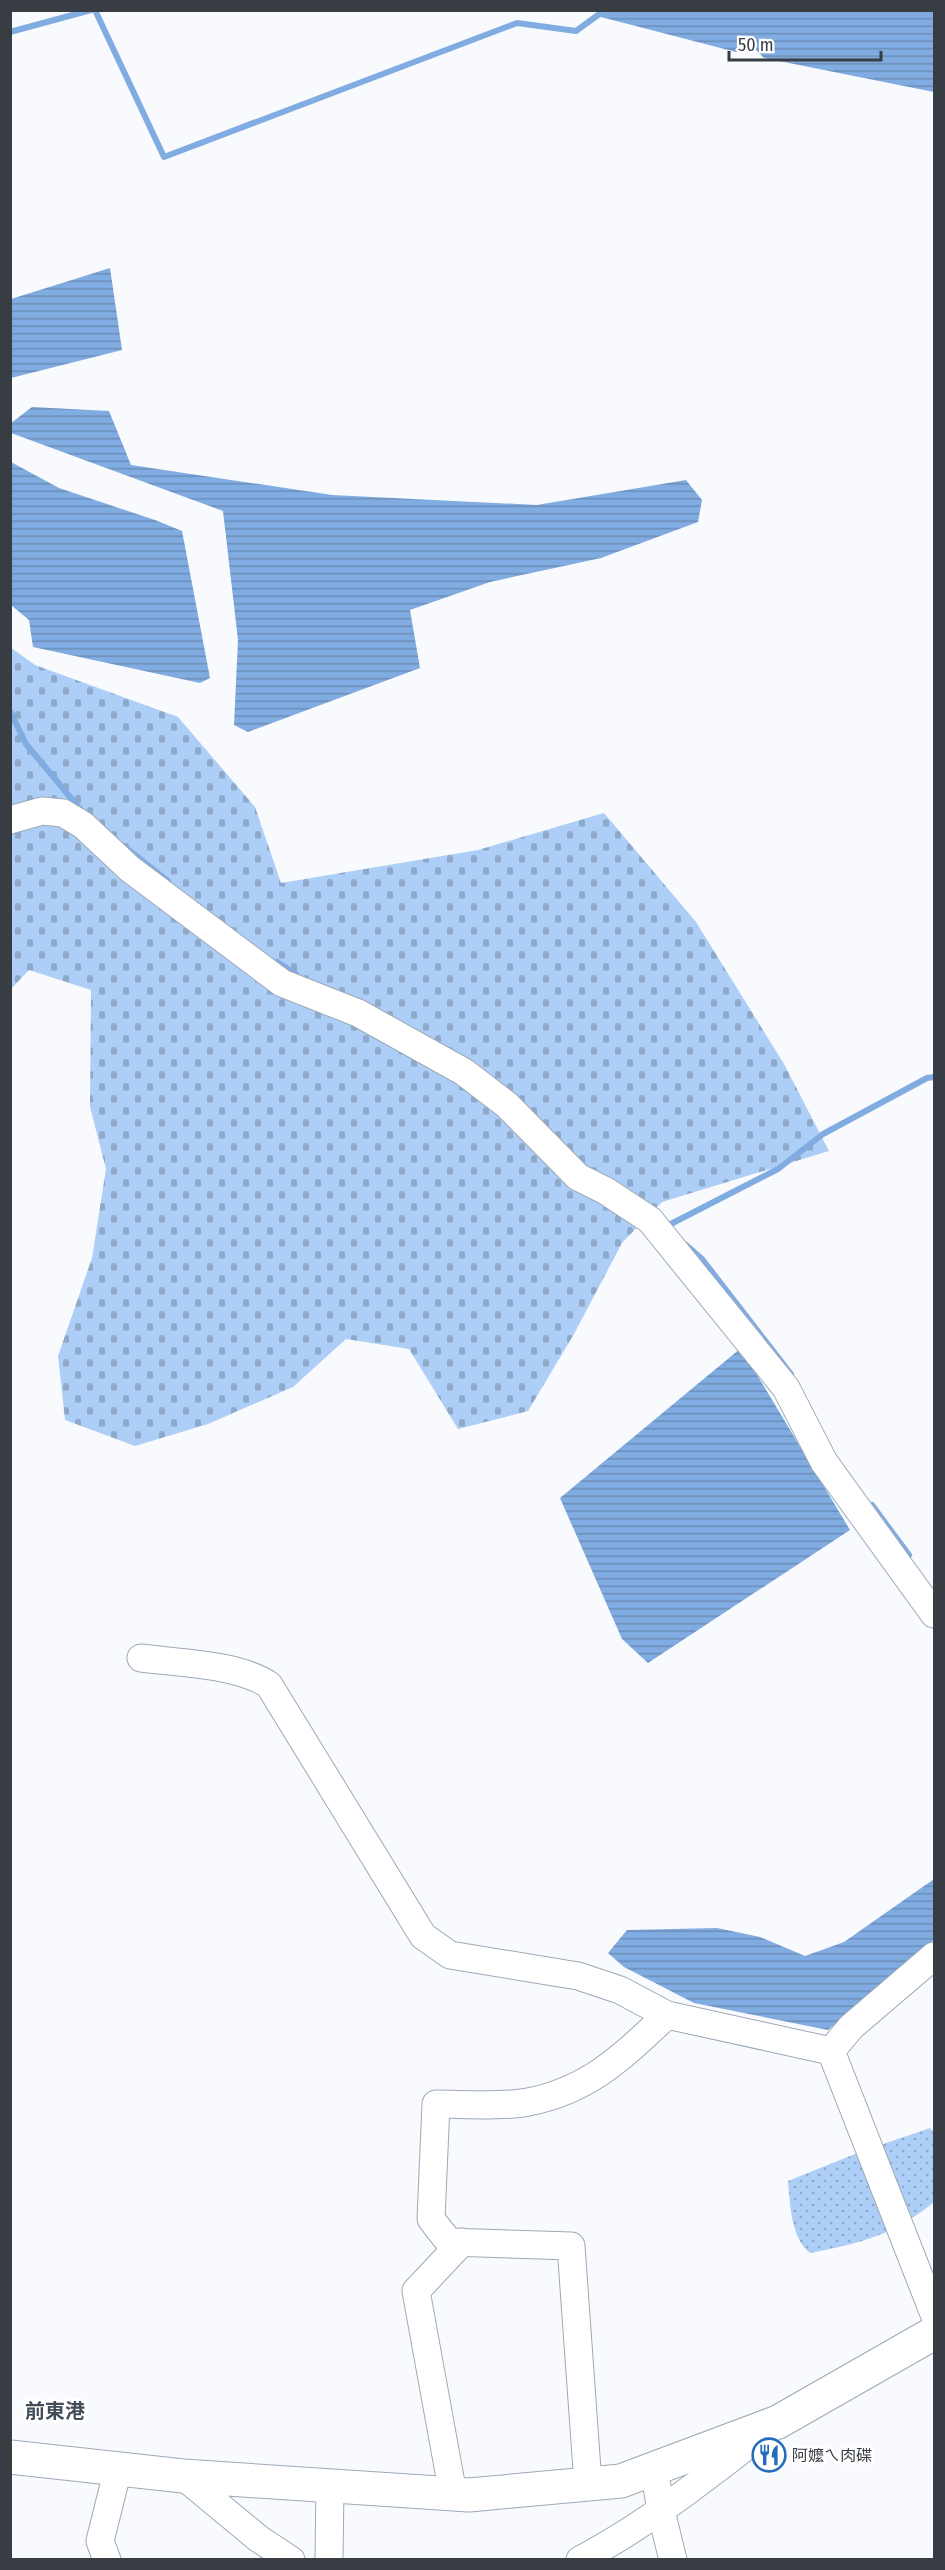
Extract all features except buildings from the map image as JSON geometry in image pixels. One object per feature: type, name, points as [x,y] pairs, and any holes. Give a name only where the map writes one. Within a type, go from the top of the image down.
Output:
[{"type":"main road","points":[[10,2457],[183,2476],[453,2494],[621,2481],[778,2422],[934,2333]]},
{"type":"street","points":[[10,820],[42,811],[63,813],[83,825],[130,869],[282,983],[358,1013],[464,1072],[507,1105],[578,1177],[606,1191],[650,1220],[786,1388],[824,1462],[934,1614]]},
{"type":"street","points":[[141,1658],[240,1671],[257,1677],[269,1685],[423,1936],[450,1955],[579,1976],[620,1990],[667,2015],[831,2050]]},
{"type":"street","points":[[831,2050],[851,2027],[934,1956]]},
{"type":"street","points":[[588,2484],[571,2246],[449,2242],[431,2219],[436,2104],[527,2103],[574,2088],[616,2063],[667,2015]]},
{"type":"street","points":[[831,2050],[934,2314]]},
{"type":"street","points":[[453,2494],[416,2291],[462,2242]]},
{"type":"street","points":[[580,2559],[615,2541],[661,2511],[778,2422]]},
{"type":"street","points":[[654,2468],[661,2511],[673,2559]]},
{"type":"street","points":[[107,2559],[100,2541],[118,2469]]},
{"type":"street","points":[[183,2476],[259,2539],[291,2559]]},
{"type":"street","points":[[329,2559],[330,2486]]},
{"type":"green space","points":[[10,647],[35,665],[178,717],[255,807],[281,883],[478,850],[604,813],[696,922],[784,1064],[829,1151],[662,1202],[622,1243],[574,1334],[528,1411],[458,1429],[409,1349],[346,1339],[293,1387],[208,1424],[135,1446],[65,1420],[58,1356],[92,1258],[106,1169],[90,1107],[91,990],[29,970],[11,989]]},
{"type":"green space","points":[[930,2128],[934,2132],[934,2202],[905,2222],[876,2236],[810,2253],[804,2247],[795,2230],[788,2181],[860,2152]]},
{"type":"shaded area","points":[[606,11],[934,11],[934,92],[764,58],[749,43],[736,52],[597,16]]},
{"type":"shaded area","points":[[110,268],[122,350],[11,378],[11,299]]},
{"type":"shaded area","points":[[32,407],[109,411],[131,465],[332,495],[537,505],[686,480],[702,500],[698,522],[601,558],[490,582],[410,610],[420,668],[248,732],[234,725],[238,640],[223,511],[11,433],[11,423]]},
{"type":"shaded area","points":[[11,462],[59,488],[182,531],[210,678],[200,683],[33,647],[29,620],[11,605]]},
{"type":"shaded area","points":[[741,1348],[850,1530],[648,1663],[622,1639],[560,1498]]},
{"type":"shaded area","points":[[934,1879],[934,1940],[828,2030],[694,2003],[624,1967],[608,1953],[627,1930],[717,1928],[760,1937],[805,1956],[844,1942]]},
{"type":"waterway","points":[[10,32],[91,10]]},
{"type":"waterway","points":[[95,10],[164,157],[517,23],[576,31],[605,10]]},
{"type":"waterway","points":[[10,711],[26,744],[80,809]]},
{"type":"waterway","points":[[129,850],[168,881]]},
{"type":"waterway","points":[[277,962],[296,974]]},
{"type":"waterway","points":[[663,1228],[778,1169],[823,1134],[927,1078],[934,1077]]},
{"type":"waterway","points":[[686,1245],[702,1259],[791,1374]]},
{"type":"waterway","points":[[872,1505],[909,1555]]},
{"type":"place","name":"阿嬤ㄟ肉碟","points":[[769,2455]]},
{"type":"district","name":"前東港","points":[[55,2411]]}]
